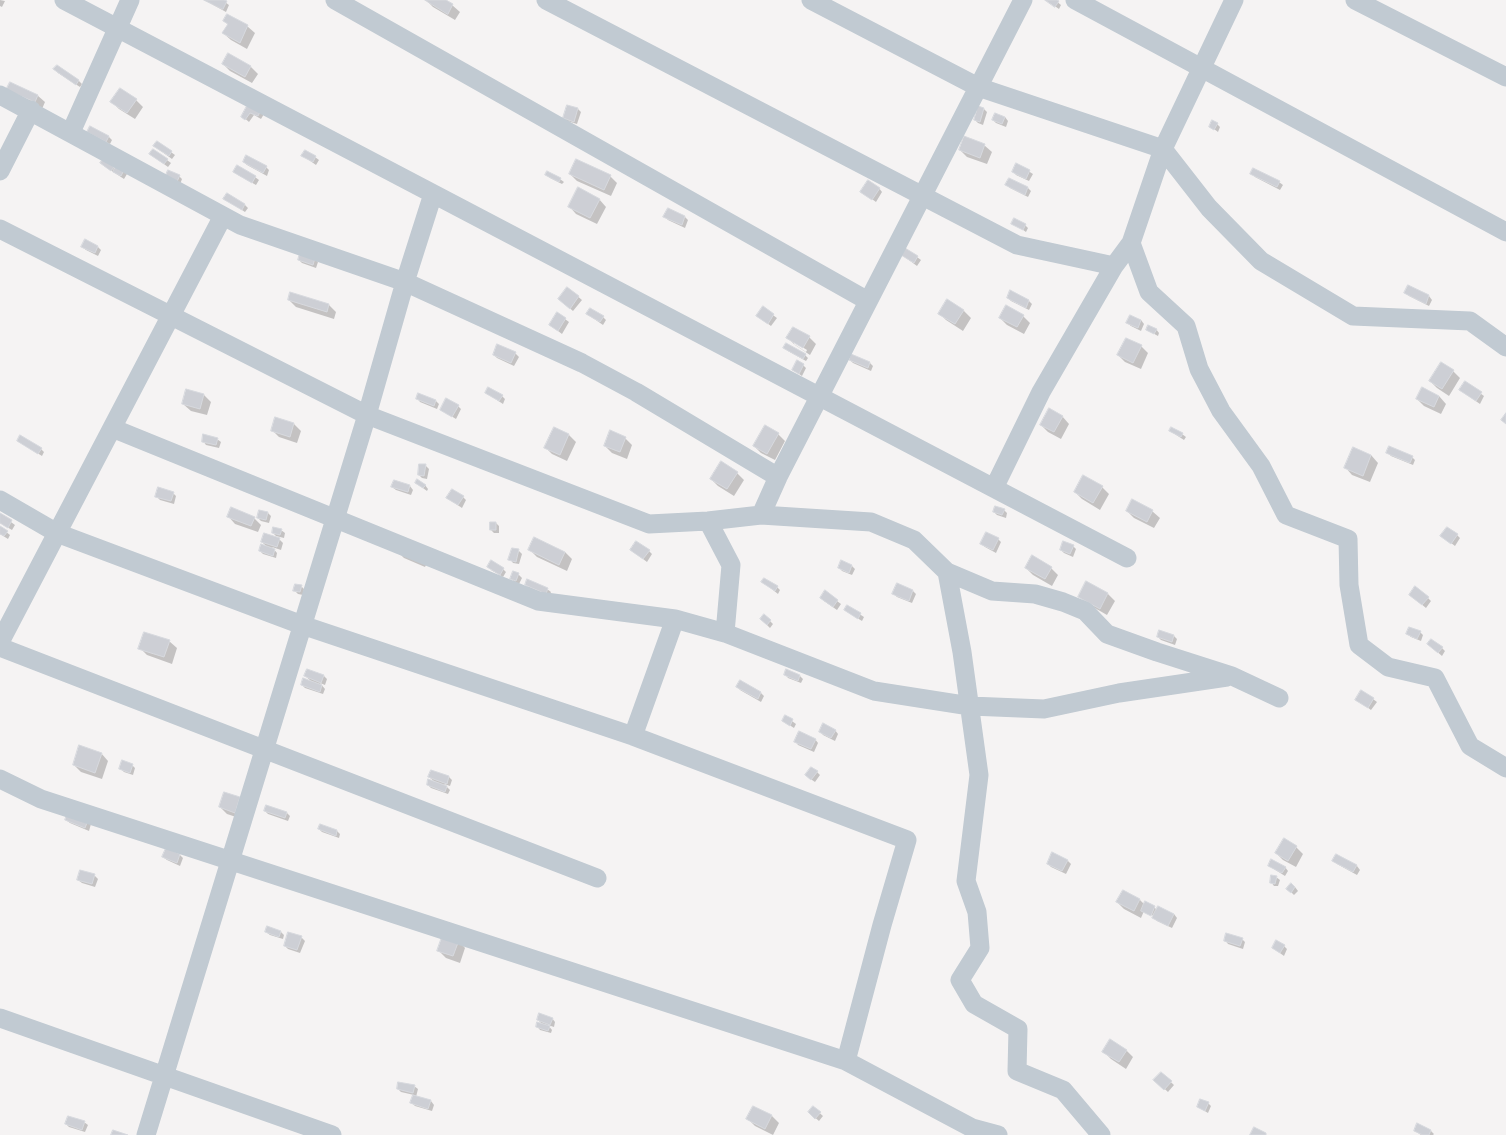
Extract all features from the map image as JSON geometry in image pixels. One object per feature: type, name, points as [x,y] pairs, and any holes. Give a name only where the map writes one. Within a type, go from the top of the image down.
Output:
[{"type":"street","points":[[64,0],[1127,558]]},
{"type":"street","points":[[71,132],[130,0]]},
{"type":"street","points":[[335,0],[868,301]]},
{"type":"street","points":[[546,0],[1017,245],[1114,266]]},
{"type":"street","points":[[810,0],[978,87],[1163,150],[1209,208],[1261,261],[1353,316],[1470,321],[1506,347]]},
{"type":"street","points":[[761,515],[778,477],[819,396],[1023,0]]},
{"type":"street","points":[[1075,0],[1506,232]]},
{"type":"street","points":[[994,488],[1041,392],[1114,266],[1131,243],[1163,150],[1234,0]]},
{"type":"street","points":[[1355,0],[1506,77]]},
{"type":"street","points":[[0,95],[31,110],[240,225],[405,282],[582,363],[636,392],[778,477]]},
{"type":"street","points":[[0,171],[31,110]]},
{"type":"street","points":[[146,1135],[367,415],[405,282],[433,194]]},
{"type":"street","points":[[0,642],[223,216]]},
{"type":"street","points":[[0,229],[367,415],[649,524],[708,521],[761,515],[871,522],[914,540],[946,572],[992,591],[1035,594],[1062,602],[1085,611],[1107,634],[1232,676],[1279,698]]},
{"type":"street","points":[[1131,243],[1149,292],[1186,326],[1199,369],[1221,411],[1261,466],[1286,515],[1348,539],[1349,586],[1359,645],[1388,666],[1435,678],[1470,746],[1506,768]]},
{"type":"street","points":[[112,428],[538,602],[675,619],[725,634],[874,691],[970,706],[1044,709],[1119,693],[1232,676]]},
{"type":"street","points":[[0,500],[57,533],[302,625],[634,736],[907,840],[882,925],[846,1062]]},
{"type":"street","points":[[708,521],[731,565],[725,634]]},
{"type":"street","points":[[946,572],[962,652],[979,775],[966,881],[977,912],[980,948],[960,980],[974,1004],[1018,1029],[1017,1071],[1063,1090],[1101,1135]]},
{"type":"street","points":[[634,736],[675,619]]},
{"type":"street","points":[[0,647],[597,878]]},
{"type":"street","points":[[0,779],[40,799],[846,1062],[972,1128],[998,1135]]},
{"type":"street","points":[[0,1018],[332,1135]]},
{"type":"building","points":[[204,0],[224,0],[227,1],[223,9]]},
{"type":"building","points":[[425,0],[446,0],[453,4],[448,14]]},
{"type":"building","points":[[1045,0],[1057,0],[1059,1],[1055,7]]},
{"type":"building","points":[[227,14],[248,25],[240,43],[222,33],[228,24],[223,21]]},
{"type":"building","points":[[228,53],[251,66],[245,77],[222,64]]},
{"type":"building","points":[[57,65],[79,80],[76,85],[53,69]]},
{"type":"building","points":[[10,82],[38,95],[35,102],[6,90]]},
{"type":"building","points":[[120,88],[137,99],[127,113],[110,102]]},
{"type":"building","points":[[248,104],[261,110],[258,116],[250,113],[245,120],[241,117]]},
{"type":"building","points":[[567,105],[578,108],[574,122],[563,118]]},
{"type":"building","points":[[978,106],[984,108],[980,122],[974,120]]},
{"type":"building","points":[[995,113],[1005,117],[1002,124],[992,120]]},
{"type":"building","points":[[1212,120],[1218,123],[1214,130],[1209,127]]},
{"type":"building","points":[[90,126],[109,136],[106,142],[87,132]]},
{"type":"building","points":[[964,136],[985,144],[980,158],[959,150]]},
{"type":"building","points":[[157,141],[172,151],[169,156],[153,146]]},
{"type":"building","points":[[153,149],[168,159],[164,164],[149,154]]},
{"type":"building","points":[[305,150],[316,156],[313,162],[301,156]]},
{"type":"building","points":[[246,155],[267,166],[263,173],[243,162]]},
{"type":"building","points":[[103,159],[114,167],[111,171],[100,163]]},
{"type":"building","points":[[576,159],[611,175],[604,190],[569,174]]},
{"type":"building","points":[[1016,163],[1030,170],[1026,179],[1012,172]]},
{"type":"building","points":[[237,165],[256,176],[252,183],[233,172]]},
{"type":"building","points":[[116,166],[124,170],[121,176],[113,172]]},
{"type":"building","points":[[1253,168],[1280,181],[1277,187],[1250,174]]},
{"type":"building","points":[[168,170],[180,175],[176,184],[164,180]]},
{"type":"building","points":[[547,171],[561,178],[559,182],[545,175]]},
{"type":"building","points":[[1009,178],[1028,187],[1025,195],[1005,185]]},
{"type":"building","points":[[868,180],[880,188],[872,200],[860,192]]},
{"type":"building","points":[[578,187],[600,199],[590,218],[568,207]]},
{"type":"building","points":[[227,193],[245,204],[242,210],[223,199]]},
{"type":"building","points":[[668,208],[685,216],[682,225],[663,217]]},
{"type":"building","points":[[1014,218],[1026,224],[1023,230],[1011,224]]},
{"type":"building","points":[[85,239],[98,246],[95,253],[81,247]]},
{"type":"building","points":[[905,248],[918,256],[914,263],[901,255]]},
{"type":"building","points":[[300,253],[315,258],[313,265],[298,260]]},
{"type":"building","points":[[1408,285],[1429,295],[1426,304],[1404,293]]},
{"type":"building","points":[[567,287],[579,296],[570,309],[558,299]]},
{"type":"building","points":[[1010,290],[1029,300],[1026,308],[1007,298]]},
{"type":"building","points":[[290,292],[329,304],[327,312],[288,300]]},
{"type":"building","points":[[947,299],[964,310],[955,324],[938,314]]},
{"type":"building","points":[[1006,305],[1024,315],[1017,327],[999,318]]},
{"type":"building","points":[[763,306],[774,314],[768,324],[756,316]]},
{"type":"building","points":[[590,308],[604,316],[600,322],[586,314]]},
{"type":"building","points":[[557,312],[566,318],[558,331],[549,325]]},
{"type":"building","points":[[1130,315],[1141,320],[1138,328],[1126,323]]},
{"type":"building","points":[[1148,325],[1157,329],[1154,334],[1146,330]]},
{"type":"building","points":[[793,327],[810,336],[803,348],[786,338]]},
{"type":"building","points":[[1126,338],[1142,345],[1133,363],[1117,355]]},
{"type":"building","points":[[786,343],[806,354],[803,359],[783,348]]},
{"type":"building","points":[[497,344],[516,352],[511,363],[493,355]]},
{"type":"building","points":[[851,354],[870,362],[868,368],[849,360]]},
{"type":"building","points":[[797,360],[804,364],[799,374],[792,370]]},
{"type":"building","points":[[1441,362],[1454,370],[1442,389],[1429,381]]},
{"type":"building","points":[[1465,381],[1482,392],[1476,401],[1459,390]]},
{"type":"building","points":[[488,387],[503,395],[499,401],[485,393]]},
{"type":"building","points":[[1422,387],[1439,396],[1434,407],[1416,399]]},
{"type":"building","points":[[186,389],[204,394],[200,409],[182,404]]},
{"type":"building","points":[[418,393],[436,400],[434,406],[416,399]]},
{"type":"building","points":[[446,398],[459,405],[452,417],[440,410]]},
{"type":"building","points":[[1049,408],[1063,416],[1054,432],[1040,425]]},
{"type":"building","points":[[1506,413],[1506,424],[1501,420]]},
{"type":"building","points":[[275,417],[294,423],[290,437],[271,431]]},
{"type":"building","points":[[765,425],[779,433],[767,454],[753,446]]},
{"type":"building","points":[[554,427],[569,434],[560,455],[544,448]]},
{"type":"building","points":[[1171,427],[1183,433],[1181,437],[1169,431]]},
{"type":"building","points":[[610,430],[626,437],[620,452],[604,446]]},
{"type":"building","points":[[203,434],[218,438],[216,445],[202,442]]},
{"type":"building","points":[[20,435],[42,448],[38,454],[17,441]]},
{"type":"building","points":[[1389,446],[1413,456],[1410,463],[1386,453]]},
{"type":"building","points":[[1353,447],[1371,455],[1363,476],[1344,468]]},
{"type":"building","points":[[721,461],[738,472],[727,489],[710,479]]},
{"type":"building","points":[[419,464],[426,464],[424,476],[418,475]]},
{"type":"building","points":[[1083,475],[1103,486],[1093,503],[1074,492]]},
{"type":"building","points":[[417,479],[426,485],[423,488],[415,483]]},
{"type":"building","points":[[394,480],[410,485],[408,492],[391,487]]},
{"type":"building","points":[[158,487],[174,492],[171,501],[155,497]]},
{"type":"building","points":[[452,489],[464,496],[458,505],[446,498]]},
{"type":"building","points":[[1132,499],[1153,510],[1147,522],[1126,511]]},
{"type":"building","points":[[995,506],[1005,509],[1002,515],[993,512]]},
{"type":"building","points":[[231,507],[255,517],[251,526],[227,517]]},
{"type":"building","points":[[259,510],[268,512],[266,520],[257,518]]},
{"type":"building","points":[[0,513],[12,520],[8,528],[0,523]]},
{"type":"building","points":[[490,522],[496,522],[496,530],[490,530]]},
{"type":"building","points":[[0,526],[8,531],[4,536],[0,534]]},
{"type":"building","points":[[273,527],[282,529],[280,535],[272,533]]},
{"type":"building","points":[[1447,527],[1458,534],[1451,544],[1440,536]]},
{"type":"building","points":[[986,532],[999,538],[993,550],[980,544]]},
{"type":"building","points":[[264,533],[280,538],[277,547],[261,542]]},
{"type":"building","points":[[534,537],[565,552],[559,565],[528,550]]},
{"type":"building","points":[[636,541],[650,550],[643,559],[630,550]]},
{"type":"building","points":[[1063,541],[1074,545],[1070,554],[1060,550]]},
{"type":"building","points":[[261,544],[275,549],[273,556],[259,551]]},
{"type":"building","points":[[512,548],[519,549],[516,562],[508,560]]},
{"type":"building","points":[[1032,555],[1052,567],[1045,579],[1025,568]]},
{"type":"building","points":[[491,560],[504,568],[500,575],[487,567]]},
{"type":"building","points":[[841,560],[852,565],[849,573],[838,568]]},
{"type":"building","points":[[513,571],[519,573],[516,581],[510,579]]},
{"type":"building","points":[[764,578],[778,586],[775,591],[761,582]]},
{"type":"building","points":[[527,579],[548,588],[546,594],[525,585]]},
{"type":"building","points":[[1086,581],[1108,593],[1100,609],[1078,597]]},
{"type":"building","points":[[897,583],[913,590],[909,601],[892,594]]},
{"type":"building","points":[[295,584],[302,585],[300,592],[293,591]]},
{"type":"building","points":[[1415,586],[1429,597],[1422,605],[1409,595]]},
{"type":"building","points":[[825,590],[838,600],[833,607],[820,598]]},
{"type":"building","points":[[847,605],[861,613],[858,619],[844,610]]},
{"type":"building","points":[[764,614],[771,620],[767,625],[760,619]]},
{"type":"building","points":[[1409,627],[1421,631],[1417,639],[1406,634]]},
{"type":"building","points":[[1159,630],[1174,635],[1172,642],[1157,637]]},
{"type":"building","points":[[144,632],[170,640],[164,657],[138,649]]},
{"type":"building","points":[[1431,639],[1443,647],[1438,653],[1427,644]]},
{"type":"building","points":[[307,669],[324,675],[321,683],[304,676]]},
{"type":"building","points":[[786,669],[800,675],[798,681],[784,675]]},
{"type":"building","points":[[303,678],[322,685],[320,692],[301,685]]},
{"type":"building","points":[[740,680],[761,692],[758,699],[736,687]]},
{"type":"building","points":[[1361,690],[1374,698],[1368,708],[1355,700]]},
{"type":"building","points":[[785,715],[793,719],[790,726],[782,721]]},
{"type":"building","points":[[823,723],[836,730],[831,738],[819,732]]},
{"type":"building","points":[[799,731],[816,739],[811,749],[794,742]]},
{"type":"building","points":[[79,745],[102,753],[95,773],[73,765]]},
{"type":"building","points":[[122,760],[133,764],[130,773],[119,769]]},
{"type":"building","points":[[811,767],[818,771],[811,780],[805,775]]},
{"type":"building","points":[[431,770],[449,776],[447,784],[428,777]]},
{"type":"building","points":[[428,779],[447,786],[445,792],[427,785]]},
{"type":"building","points":[[224,792],[240,797],[235,813],[219,807]]},
{"type":"building","points":[[266,805],[287,812],[285,818],[264,811]]},
{"type":"building","points":[[68,812],[88,820],[85,828],[65,820]]},
{"type":"building","points":[[320,824],[337,830],[336,836],[318,829]]},
{"type":"building","points":[[1284,838],[1297,846],[1288,861],[1275,853]]},
{"type":"building","points":[[166,848],[180,854],[177,863],[162,857]]},
{"type":"building","points":[[1052,852],[1068,860],[1062,871],[1047,864]]},
{"type":"building","points":[[1336,854],[1357,865],[1353,872],[1332,861]]},
{"type":"building","points":[[1271,859],[1286,867],[1282,873],[1268,866]]},
{"type":"building","points":[[80,870],[95,874],[92,884],[77,880]]},
{"type":"building","points":[[1271,875],[1277,876],[1275,884],[1270,883]]},
{"type":"building","points":[[1291,883],[1295,887],[1291,893],[1286,889]]},
{"type":"building","points":[[1123,890],[1140,899],[1134,911],[1116,902]]},
{"type":"building","points":[[1145,901],[1155,906],[1151,916],[1141,911]]},
{"type":"building","points":[[1158,906],[1174,914],[1168,926],[1152,918]]},
{"type":"building","points":[[267,926],[281,931],[279,937],[265,932]]},
{"type":"building","points":[[288,932],[302,936],[297,950],[284,946]]},
{"type":"building","points":[[1226,933],[1243,938],[1240,946],[1224,941]]},
{"type":"building","points":[[443,934],[459,940],[453,956],[437,951]]},
{"type":"building","points":[[1276,940],[1285,945],[1280,953],[1272,948]]},
{"type":"building","points":[[539,1013],[553,1018],[550,1025],[537,1020]]},
{"type":"building","points":[[537,1022],[550,1026],[548,1031],[536,1027]]},
{"type":"building","points":[[1110,1039],[1127,1050],[1119,1062],[1102,1052]]},
{"type":"building","points":[[1161,1072],[1172,1081],[1164,1090],[1153,1080]]},
{"type":"building","points":[[398,1082],[415,1085],[413,1093],[397,1089]]},
{"type":"building","points":[[413,1095],[431,1100],[428,1109],[410,1103]]},
{"type":"building","points":[[1200,1099],[1209,1102],[1205,1111],[1197,1107]]},
{"type":"building","points":[[753,1106],[772,1115],[765,1129],[746,1119]]},
{"type":"building","points":[[813,1106],[821,1112],[815,1119],[808,1112]]},
{"type":"building","points":[[68,1116],[85,1121],[82,1130],[65,1124]]},
{"type":"building","points":[[1417,1123],[1431,1130],[1429,1135],[1423,1135],[1414,1131]]},
{"type":"building","points":[[1254,1127],[1266,1133],[1266,1135],[1250,1135]]},
{"type":"building","points":[[113,1130],[128,1135],[111,1135]]}]
